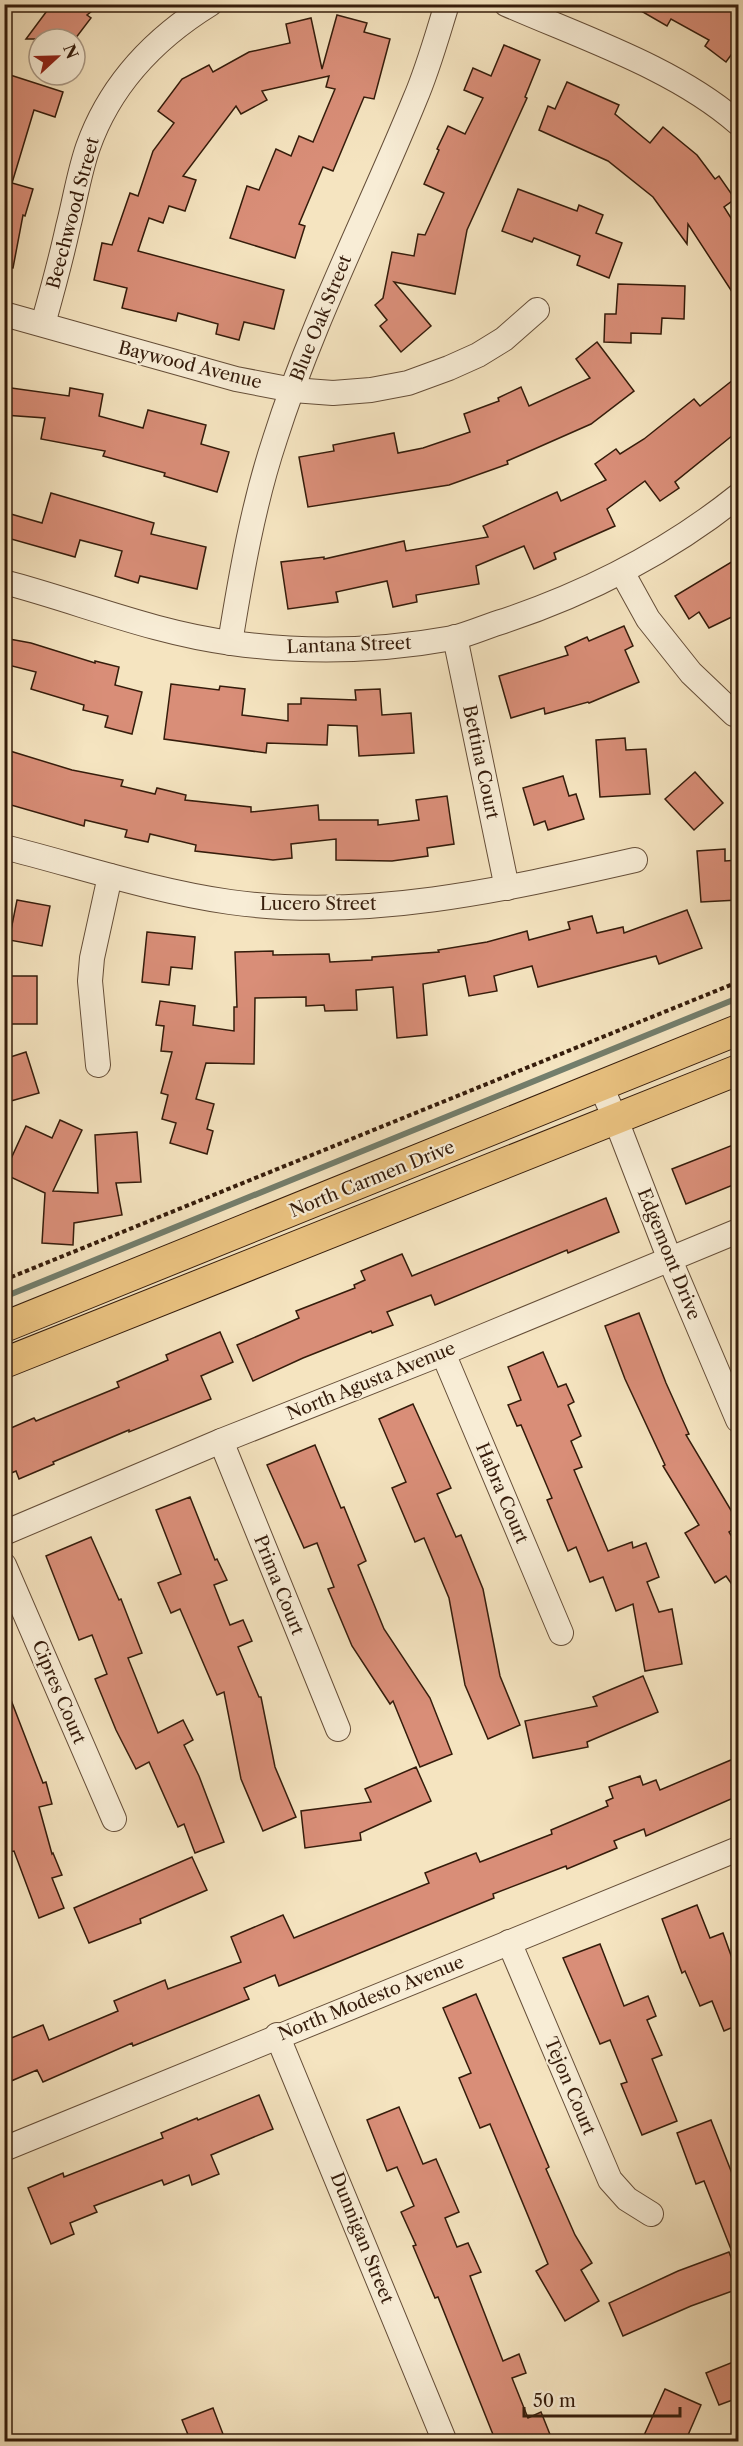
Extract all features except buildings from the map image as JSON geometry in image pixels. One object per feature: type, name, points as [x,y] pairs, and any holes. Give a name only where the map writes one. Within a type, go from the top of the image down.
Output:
[{"type":"main road","name":"North Carmen Drive","points":[[4,1327],[738,1030]]},
{"type":"main road","name":"North Carmen Drive","points":[[4,1363],[738,1070]]},
{"type":"street","name":"Beechwood Street","points":[[44,324],[80,174],[99,121],[128,74],[147,53],[167,34],[210,4]]},
{"type":"street","name":"Blue Oak Street","points":[[230,643],[238,589],[263,476],[293,390],[341,267],[416,97],[447,4]]},
{"type":"street","points":[[506,4],[669,75],[696,90],[738,123]]},
{"type":"street","name":"Baywood Avenue","points":[[4,314],[236,379],[293,390],[333,393],[371,390],[408,383],[477,356],[504,339],[537,310]]},
{"type":"street","name":"Lantana Street","points":[[4,582],[156,627],[230,643],[284,648],[386,647],[455,637],[544,608],[593,587],[676,539],[738,496]]},
{"type":"street","points":[[622,572],[648,619],[684,664],[737,714]]},
{"type":"street","name":"Bettina Court","points":[[455,637],[507,888]]},
{"type":"street","name":"Lucero Street","points":[[4,847],[172,892],[265,906],[325,908],[366,906],[507,888],[635,860]]},
{"type":"street","points":[[98,1065],[90,981],[92,958],[110,876]]},
{"type":"street","name":"Edgemont Drive","points":[[601,1087],[670,1260],[738,1420]]},
{"type":"street","name":"North Agusta Avenue","points":[[4,1533],[221,1441],[738,1231]]},
{"type":"street","name":"Habra Court","points":[[442,1353],[561,1633]]},
{"type":"street","name":"Prima Court","points":[[221,1441],[338,1730]]},
{"type":"street","name":"Cipres Court","points":[[4,1565],[114,1819]]},
{"type":"street","name":"North Modesto Avenue","points":[[4,2149],[278,2035],[738,1849]]},
{"type":"street","name":"Tejon Court","points":[[509,1942],[610,2180],[627,2199],[651,2214]]},
{"type":"street","name":"Dunnigan Street","points":[[278,2035],[446,2442]]},
{"type":"path","points":[[4,1280],[738,981]]},
{"type":"waterway","points":[[4,1297],[738,998]]}]
